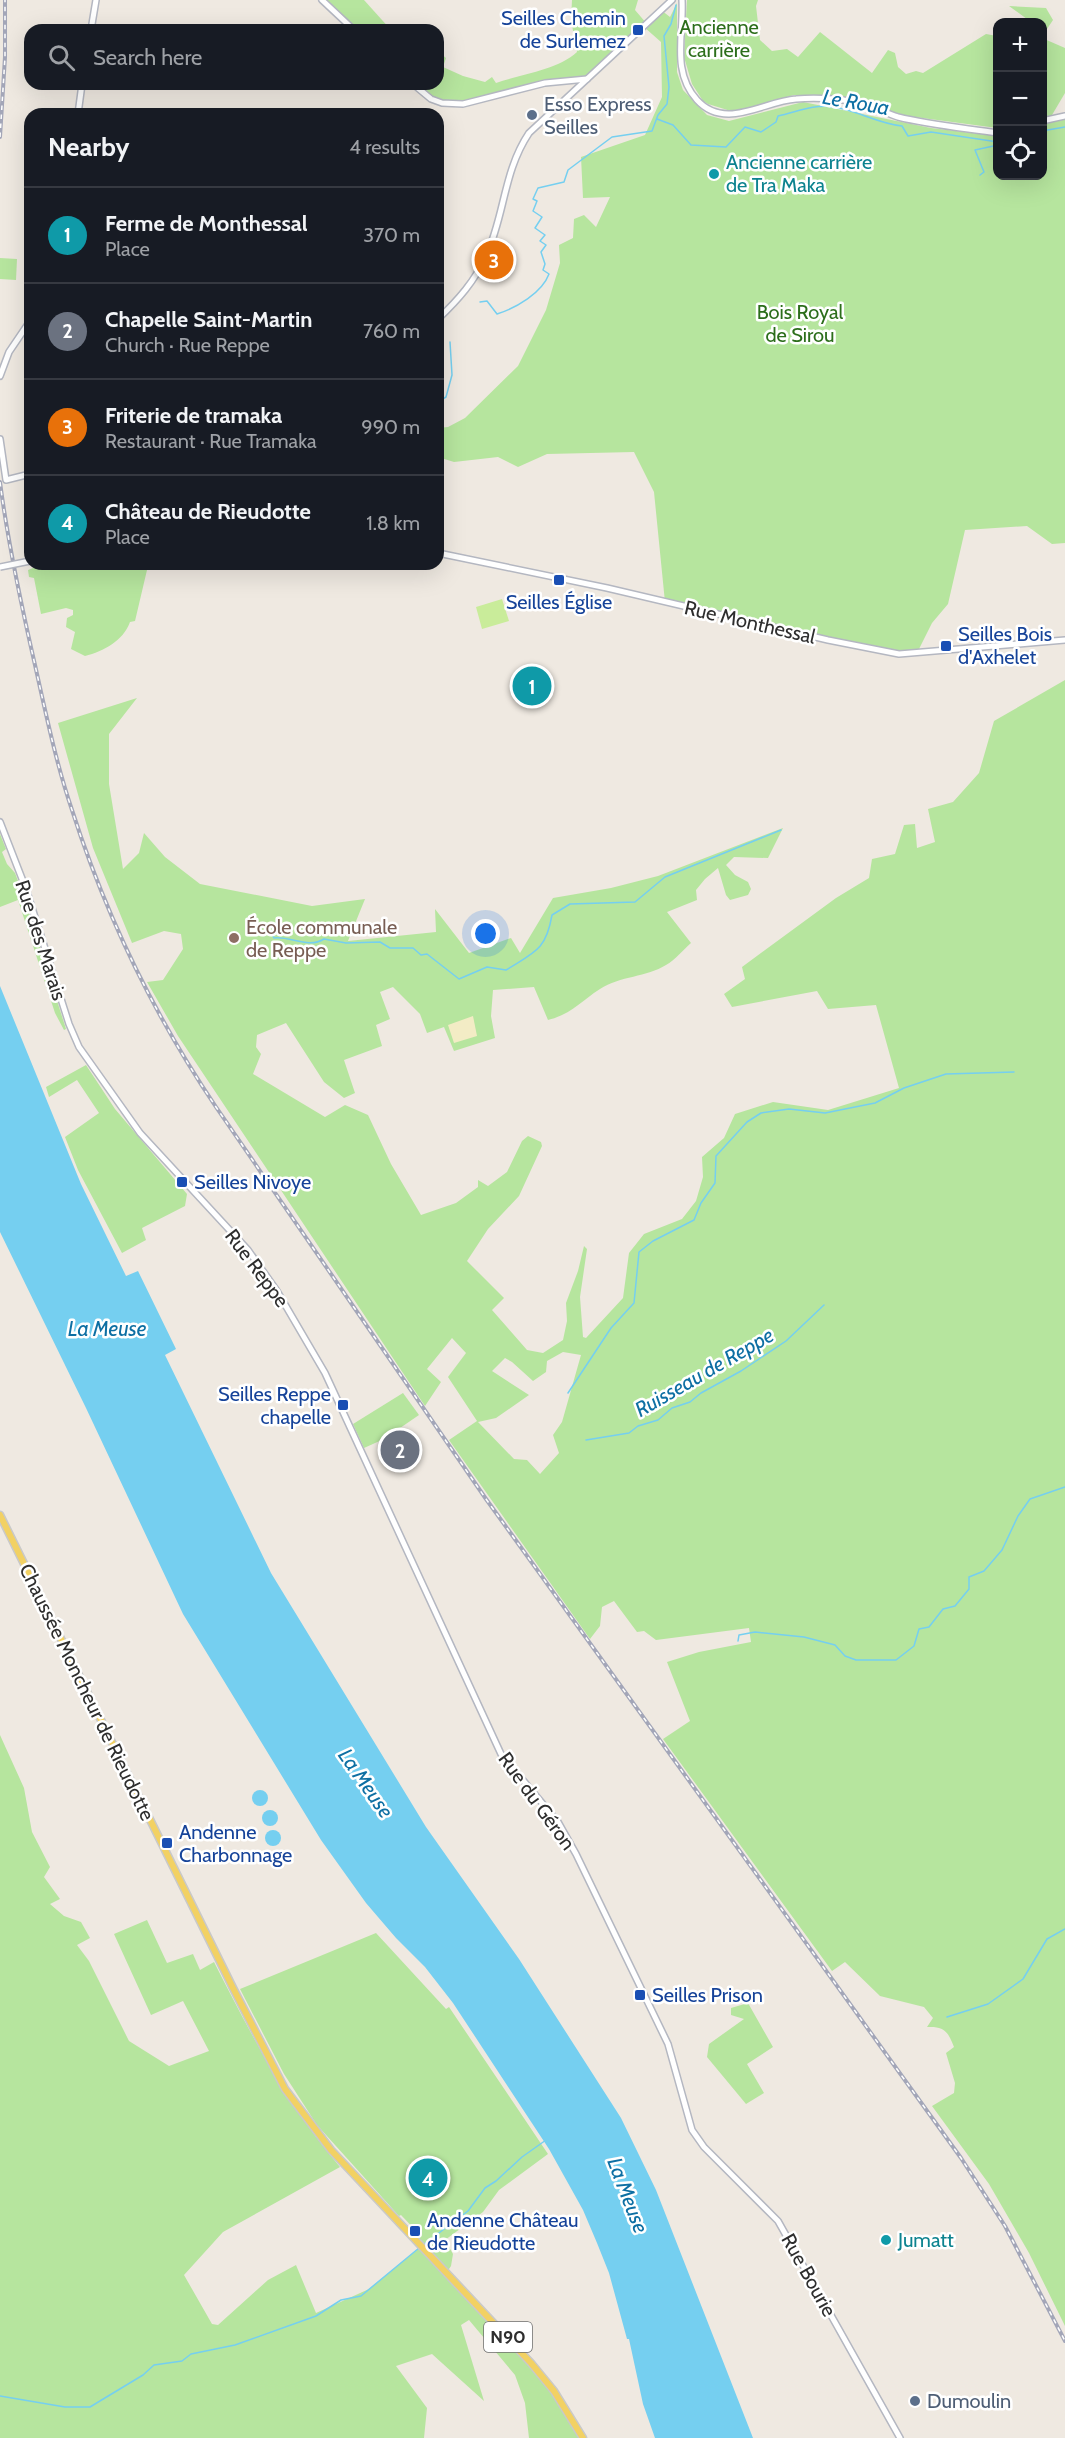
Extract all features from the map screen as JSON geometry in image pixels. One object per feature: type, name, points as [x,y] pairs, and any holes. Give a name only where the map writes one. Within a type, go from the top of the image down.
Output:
[{"type":"main road","points":[[91,24],[96,0]]},
{"type":"main road","points":[[322,0],[348,24]]},
{"type":"main road","points":[[444,313],[473,280],[487,255],[512,165],[518,149],[529,133],[672,0]]},
{"type":"main road","points":[[682,0],[680,63],[686,85],[698,101],[710,110],[722,114],[737,114],[779,101],[798,98],[832,100],[867,105],[898,117],[993,132]]},
{"type":"main road","points":[[420,90],[431,99],[442,103],[463,104],[545,84],[587,78]]},
{"type":"main road","points":[[79,108],[81,90]]},
{"type":"main road","points":[[1047,120],[1065,116]]},
{"type":"main road","points":[[0,376],[9,352],[24,330]]},
{"type":"main road","points":[[0,439],[6,480],[24,476]]},
{"type":"main road","name":"Rue Monthessal","points":[[444,554],[899,654],[1065,639]]},
{"type":"main road","points":[[0,567],[24,562]]},
{"type":"main road","name":"Rue des Marais","points":[[0,822],[26,889],[69,1024]]},
{"type":"main road","name":"Rue Reppe","points":[[69,1024],[79,1047],[140,1133],[248,1250],[277,1291],[325,1373],[402,1540]]},
{"type":"main road","name":"Chaussée Moncheur de Rieudotte","points":[[0,1515],[273,2069],[316,2132],[531,2363],[554,2391],[583,2438]]},
{"type":"main road","name":"Rue du Géron","points":[[402,1540],[501,1754],[562,1829],[660,2028],[676,2068],[692,2130]]},
{"type":"main road","name":"Rue Bourie","points":[[692,2130],[704,2147],[744,2184],[778,2221],[900,2438]]},
{"type":"green space","points":[[322,0],[364,0],[386,24],[348,24]]},
{"type":"green space","name":"Bois Royal de Sirou","points":[[572,0],[638,0],[635,10],[647,24],[661,10],[670,17],[677,3],[677,72],[683,90],[707,115],[729,121],[803,102],[931,128],[993,136],[993,180],[1047,180],[1047,123],[1065,119],[1065,543],[1052,544],[1027,526],[965,530],[948,604],[932,623],[917,653],[899,654],[665,602],[654,492],[634,452],[547,454],[518,467],[498,457],[454,462],[444,459],[444,427],[465,418],[518,366],[546,310],[560,263],[559,245],[573,238],[574,219],[584,215],[596,227],[610,197],[583,198],[581,157],[645,135],[662,97],[661,42],[644,27],[587,79],[572,79],[463,104],[431,99],[420,90],[444,90],[444,67],[485,82],[492,77],[496,83],[560,63],[577,52],[571,20]]},
{"type":"green space","name":"Ancienne carrière","points":[[687,0],[758,0],[756,6],[760,40],[772,51],[787,49],[798,57],[820,32],[872,73],[888,50],[895,53],[898,67],[906,74],[916,71],[923,73],[986,34],[993,35],[993,127],[900,115],[866,101],[847,97],[794,95],[734,112],[703,101],[692,84],[684,57]]},
{"type":"green space","points":[[1009,6],[1046,8],[1053,20],[1047,29],[1047,18],[1026,18]]},
{"type":"green space","points":[[1047,40],[1065,48],[1065,93],[1052,115],[1047,117]]},
{"type":"green space","points":[[0,258],[17,259],[16,280],[0,279]]},
{"type":"green space","points":[[28,570],[147,570],[135,621],[130,622],[118,640],[85,656],[71,649],[75,632],[66,627],[67,618],[73,615],[73,610],[66,608],[41,614],[34,578],[29,577]]},
{"type":"green space","points":[[502,599],[509,621],[482,629],[476,607]]},
{"type":"green space","points":[[1065,680],[1065,2326],[1029,2253],[989,2184],[932,2106],[954,2093],[955,2083],[946,2053],[954,2047],[948,2034],[942,2029],[927,2027],[933,2018],[924,2007],[880,1996],[845,1962],[832,1971],[663,1739],[690,1721],[667,1662],[699,1652],[751,1642],[749,1628],[656,1640],[644,1631],[637,1632],[614,1601],[602,1607],[600,1626],[590,1639],[449,1440],[477,1421],[448,1377],[466,1353],[452,1338],[427,1369],[441,1382],[425,1406],[178,1036],[147,982],[163,980],[183,949],[181,934],[164,931],[132,943],[93,848],[58,723],[137,698],[109,734],[109,784],[123,869],[139,853],[144,833],[165,857],[200,884],[312,906],[365,899],[348,941],[436,932],[435,909],[469,953],[511,938],[520,953],[553,898],[611,888],[658,876],[783,828],[768,858],[734,857],[726,865],[735,875],[748,882],[751,889],[748,895],[730,900],[726,895],[718,868],[696,890],[697,900],[667,912],[691,943],[673,960],[659,969],[608,985],[570,1011],[556,1017],[548,1020],[534,987],[493,990],[491,1016],[495,1038],[454,1051],[444,1027],[427,1033],[420,1014],[393,987],[380,992],[390,1019],[376,1025],[382,1046],[344,1060],[355,1093],[344,1098],[324,1082],[286,1023],[257,1035],[256,1047],[261,1054],[253,1074],[325,1117],[345,1105],[368,1115],[391,1164],[421,1215],[456,1203],[478,1187],[478,1180],[488,1186],[507,1172],[522,1141],[528,1136],[541,1142],[542,1146],[519,1196],[488,1229],[467,1261],[504,1298],[492,1310],[527,1350],[543,1353],[563,1340],[567,1321],[566,1303],[578,1271],[584,1246],[587,1249],[580,1297],[583,1337],[586,1338],[623,1298],[629,1253],[644,1234],[682,1219],[696,1201],[703,1177],[702,1157],[724,1138],[735,1114],[773,1102],[828,1110],[899,1088],[876,1005],[828,1009],[817,991],[732,1007],[724,994],[745,979],[742,967],[836,898],[869,878],[872,859],[895,854],[904,825],[915,824],[917,848],[935,842],[928,809],[953,802],[979,773],[994,721]],"holes":[[[563,1352],[581,1355],[562,1422],[553,1435],[559,1453],[540,1474],[527,1460],[514,1459],[478,1422],[496,1418],[529,1395],[492,1371],[505,1358],[533,1381],[546,1372],[547,1361]]]},
{"type":"green space","points":[[0,834],[6,849],[2,852],[7,864],[15,873],[24,897],[66,1029],[64,1030],[55,1013],[18,900],[0,907]]},
{"type":"green space","points":[[86,1065],[115,1109],[187,1194],[185,1206],[142,1228],[146,1240],[122,1253],[78,1170],[65,1137],[99,1113],[77,1080],[49,1097],[46,1087]]},
{"type":"green space","points":[[403,1393],[419,1415],[384,1439],[364,1448],[353,1424]]},
{"type":"green space","points":[[0,1735],[24,1788],[32,1832],[50,1867],[44,1877],[60,1899],[50,1904],[64,1916],[81,1922],[90,1938],[77,1945],[89,1961],[129,2041],[169,2066],[209,2051],[183,2001],[151,2015],[114,1934],[147,1920],[167,1963],[193,1954],[200,1970],[214,1962],[256,2042],[287,2094],[340,2167],[223,2232],[184,2275],[212,2324],[218,2325],[268,2280],[296,2265],[316,2313],[369,2289],[422,2246],[417,2241],[421,2236],[401,2215],[399,2216],[317,2125],[284,2074],[240,1989],[376,1933],[446,2009],[449,2007],[548,2154],[499,2190],[483,2212],[445,2240],[453,2254],[451,2266],[447,2272],[554,2391],[583,2438],[529,2438],[525,2403],[515,2375],[469,2320],[461,2325],[484,2401],[432,2354],[396,2366],[427,2408],[424,2438],[0,2438]]},
{"type":"green space","points":[[748,2003],[773,2047],[747,2064],[764,2093],[746,2104],[707,2057],[709,2044],[744,2019],[731,2015],[731,2008]]},
{"type":"sand","points":[[473,1016],[477,1036],[454,1043],[448,1025]]},
{"type":"water","name":"La Meuse","points":[[0,986],[81,1184],[126,1276],[138,1271],[176,1349],[165,1355],[271,1573],[426,1827],[519,1959],[621,2118],[656,2190],[753,2438],[655,2438],[643,2404],[629,2339],[627,2339],[609,2273],[583,2210],[549,2149],[453,2003],[425,1967],[366,1903],[321,1840],[183,1614],[0,1232]]},
{"type":"water","points":[[257,1790],[263,1790],[268,1798],[266,1804],[257,1806],[252,1801],[252,1795]]},
{"type":"water","points":[[267,1810],[273,1810],[278,1818],[276,1824],[267,1826],[262,1821],[262,1815]]},
{"type":"water","points":[[270,1830],[276,1830],[281,1838],[279,1844],[270,1846],[265,1841],[265,1835]]},
{"type":"waterway","points":[[480,302],[487,301],[497,314],[528,299],[546,281],[549,274],[543,270],[545,264],[541,252],[546,245],[540,241],[545,235],[535,228],[542,217],[533,211],[537,201],[533,199],[538,188],[564,182],[568,170],[612,137],[652,131],[658,115],[667,104],[669,87],[664,36],[671,24],[676,5]]},
{"type":"waterway","name":"Le Roua","points":[[657,119],[673,125],[691,145],[726,147],[745,127],[761,132],[776,122],[778,116],[812,107],[826,106],[902,126],[908,136],[931,132],[993,141]]},
{"type":"waterway","name":"Le Roua","points":[[1047,130],[1065,127]]},
{"type":"waterway","points":[[980,175],[984,172],[975,150],[993,146]]},
{"type":"waterway","points":[[444,398],[452,375],[450,342]]},
{"type":"waterway","points":[[272,934],[274,938],[306,943],[324,939],[346,943],[380,942],[390,948],[413,948],[421,955],[427,954],[459,979],[487,967],[506,970],[538,949],[546,936],[552,915],[570,904],[635,902],[665,877],[781,830]]},
{"type":"waterway","points":[[568,1393],[611,1328],[634,1303],[639,1252],[653,1241],[694,1220],[701,1203],[715,1183],[716,1156],[747,1122],[761,1113],[789,1109],[825,1113],[875,1103],[904,1088],[946,1074],[1014,1072]]},
{"type":"waterway","name":"Ruisseau de Reppe","points":[[586,1440],[629,1433],[638,1426],[658,1420],[672,1408],[690,1402],[786,1341],[824,1305]]},
{"type":"waterway","points":[[738,1641],[739,1635],[755,1632],[804,1637],[835,1645],[845,1656],[856,1660],[896,1660],[914,1646],[919,1629],[929,1627],[943,1609],[955,1606],[969,1589],[969,1577],[984,1571],[1002,1550],[1018,1516],[1030,1499],[1065,1487]]},
{"type":"waterway","points":[[947,2017],[988,2004],[1023,1979],[1047,1939],[1065,1929]]},
{"type":"waterway","points":[[423,2245],[468,2211],[485,2188],[546,2140]]},
{"type":"waterway","points":[[0,2396],[65,2407],[90,2407],[143,2375],[154,2365],[182,2361],[191,2354],[235,2345],[316,2316],[341,2300],[361,2296],[419,2248]]},
{"type":"railway","points":[[0,137],[5,57],[5,0]]},
{"type":"railway","points":[[0,482],[20,597],[66,792],[85,849],[116,926],[172,1037],[216,1107],[486,1499],[961,2158],[1005,2226],[1065,2341]]},
{"type":"place","name":"Seilles Chemin de Surlemez","points":[[638,30]]},
{"type":"place","name":"Esso Express Seilles","points":[[532,115]]},
{"type":"place","name":"Ancienne carrière de Tra Maka","points":[[714,174]]},
{"type":"place","name":"Friterie de tramaka","points":[[494,260]]},
{"type":"place","name":"Seilles Église","points":[[559,580]]},
{"type":"place","name":"Seilles Bois d'Axhelet","points":[[946,646]]},
{"type":"place","name":"Ferme de Monthessal","points":[[532,686]]},
{"type":"place","name":"École communale de Reppe","points":[[234,938]]},
{"type":"place","name":"Seilles Nivoye","points":[[182,1182]]},
{"type":"place","name":"Seilles Reppe chapelle","points":[[343,1405]]},
{"type":"place","name":"Chapelle Saint-Martin","points":[[400,1450]]},
{"type":"place","name":"Andenne Charbonnage","points":[[167,1843]]},
{"type":"place","name":"Seilles Prison","points":[[640,1995]]},
{"type":"place","name":"Château de Rieudotte","points":[[428,2178]]},
{"type":"place","name":"Andenne Château de Rieudotte","points":[[415,2231]]},
{"type":"place","name":"Jumatt","points":[[886,2240]]},
{"type":"place","name":"Dumoulin","points":[[915,2401]]}]
